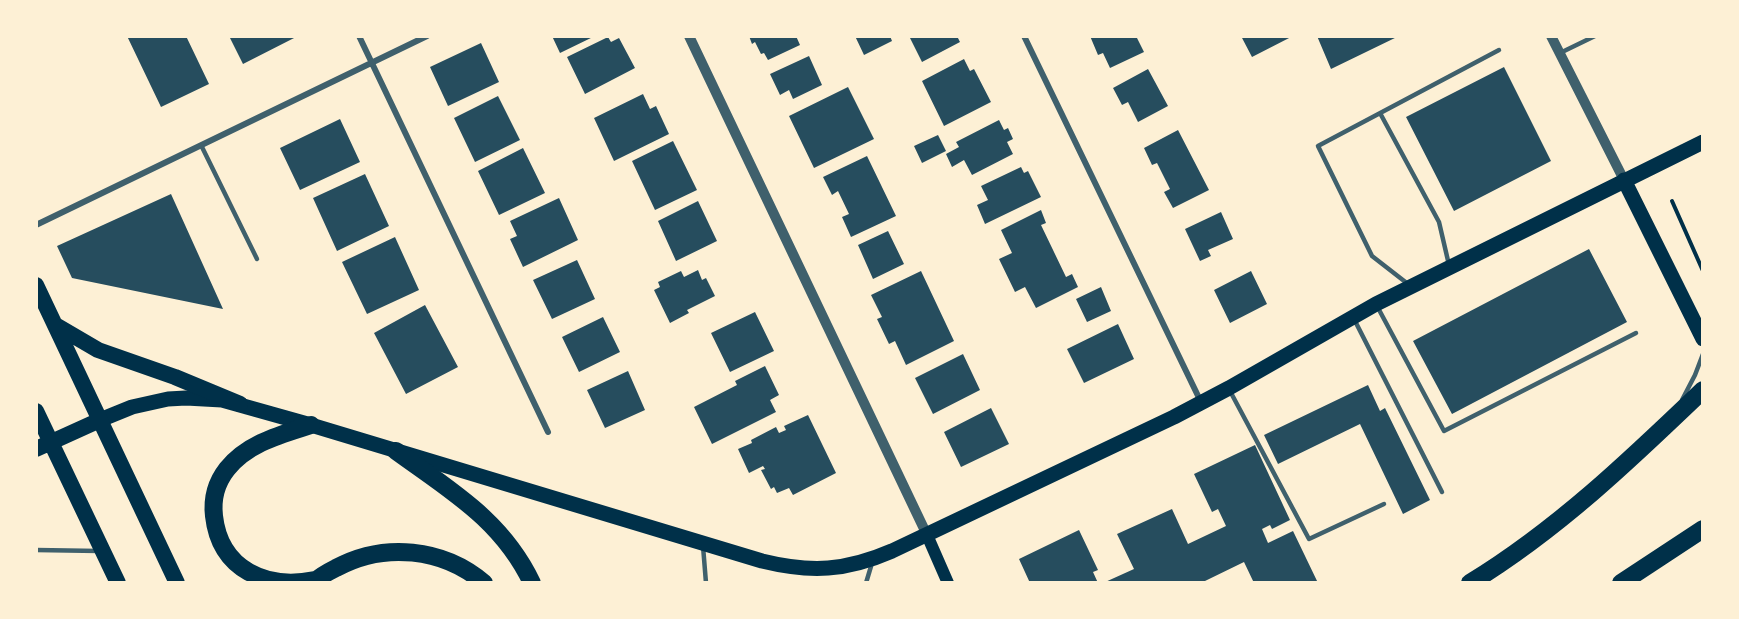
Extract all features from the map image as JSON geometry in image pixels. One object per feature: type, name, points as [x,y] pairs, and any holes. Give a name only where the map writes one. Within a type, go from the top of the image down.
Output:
[{"type":"highway","points":[[36,285],[177,583]]},
{"type":"highway","points":[[55,325],[98,350],[240,404]]},
{"type":"highway","points":[[1470,583],[1560,519],[1601,486],[1703,390]]},
{"type":"highway","points":[[36,411],[43,445],[103,551],[118,583]]},
{"type":"highway","points":[[43,445],[100,420]]},
{"type":"highway","points":[[310,425],[266,440],[241,456],[228,469],[218,485],[213,507],[217,531],[226,552],[242,568],[257,577],[274,582],[314,582],[343,564],[358,558],[402,552],[430,555],[447,560],[484,583]]},
{"type":"highway","points":[[396,451],[489,521],[512,547],[532,583]]},
{"type":"highway","points":[[1621,583],[1703,529]]},
{"type":"main road","points":[[100,420],[132,407],[168,399],[204,399],[240,404],[762,561],[810,569],[854,566],[873,560],[1096,456],[1202,403],[1376,304],[1703,142]]},
{"type":"main road","points":[[1624,180],[1703,339]]},
{"type":"main road","points":[[927,535],[948,583]]},
{"type":"street","points":[[359,36],[548,432]]},
{"type":"street","points":[[36,225],[428,36]]},
{"type":"street","points":[[688,36],[927,535]]},
{"type":"street","points":[[1024,36],[1202,403]]},
{"type":"street","points":[[1551,36],[1624,180]]},
{"type":"lane","points":[[1560,53],[1595,36]]},
{"type":"lane","points":[[1411,286],[1372,256],[1318,146],[1499,50]]},
{"type":"lane","points":[[1380,113],[1439,222],[1449,267]]},
{"type":"lane","points":[[201,145],[257,259]]},
{"type":"lane","points":[[1376,304],[1444,431],[1636,333]]},
{"type":"lane","points":[[1353,317],[1442,492]]},
{"type":"lane","points":[[1670,422],[1695,375],[1703,354]]},
{"type":"lane","points":[[1229,388],[1309,539],[1384,504]]},
{"type":"lane","points":[[703,543],[706,583]]},
{"type":"lane","points":[[36,550],[103,551]]},
{"type":"lane","points":[[866,583],[873,560]]},
{"type":"path","points":[[1672,201],[1703,270]]},
{"type":"building","points":[[127,36],[186,36],[209,84],[161,107]]},
{"type":"building","points":[[229,36],[298,36],[243,64]]},
{"type":"building","points":[[552,36],[595,36],[560,53]]},
{"type":"building","points":[[749,36],[796,36],[800,45],[768,60],[764,53],[761,54],[755,42],[752,44]]},
{"type":"building","points":[[855,36],[890,36],[892,41],[864,55]]},
{"type":"building","points":[[909,36],[957,36],[960,42],[922,62]]},
{"type":"building","points":[[1090,36],[1136,36],[1144,52],[1110,68],[1103,53],[1098,55]]},
{"type":"building","points":[[1241,36],[1293,36],[1252,57]]},
{"type":"building","points":[[1317,36],[1399,36],[1331,69]]},
{"type":"building","points":[[608,37],[611,42],[619,38],[635,68],[585,94],[567,57]]},
{"type":"building","points":[[481,43],[499,82],[448,106],[430,67]]},
{"type":"building","points":[[809,56],[822,85],[793,99],[789,90],[780,95],[770,74]]},
{"type":"building","points":[[964,59],[970,71],[974,69],[991,102],[944,126],[922,81]]},
{"type":"building","points":[[1504,67],[1551,161],[1454,211],[1406,117]]},
{"type":"building","points":[[1148,69],[1168,106],[1138,122],[1128,102],[1122,105],[1113,88]]},
{"type":"building","points":[[848,87],[874,139],[814,168],[789,116]]},
{"type":"building","points":[[643,94],[650,109],[656,106],[669,134],[614,161],[594,118]]},
{"type":"building","points":[[498,96],[520,140],[475,162],[454,118]]},
{"type":"building","points":[[340,119],[360,162],[300,190],[280,148]]},
{"type":"building","points":[[999,120],[1004,130],[1008,128],[1013,139],[1007,142],[1013,154],[972,175],[964,160],[952,167],[946,154],[959,147],[956,142]]},
{"type":"building","points":[[1178,130],[1209,190],[1173,208],[1164,192],[1170,189],[1157,163],[1152,165],[1144,148]]},
{"type":"building","points":[[938,135],[946,151],[922,163],[914,146]]},
{"type":"building","points":[[673,141],[697,190],[655,210],[632,161]]},
{"type":"building","points":[[523,148],[545,193],[499,215],[478,171]]},
{"type":"building","points":[[867,156],[896,216],[851,237],[842,217],[849,214],[838,191],[832,195],[823,177]]},
{"type":"building","points":[[1021,167],[1024,173],[1028,171],[1041,197],[985,224],[977,205],[988,200],[981,186]]},
{"type":"building","points":[[365,174],[389,226],[337,251],[313,198]]},
{"type":"building","points":[[171,194],[223,309],[72,278],[57,246]]},
{"type":"building","points":[[559,198],[578,240],[523,267],[510,239],[517,236],[510,221]]},
{"type":"building","points":[[698,201],[717,241],[676,261],[658,221]]},
{"type":"building","points":[[1041,210],[1046,223],[1041,225],[1066,277],[1072,274],[1078,287],[1036,308],[1025,287],[1015,292],[999,259],[1012,253],[1001,230]]},
{"type":"building","points":[[1221,212],[1233,239],[1208,250],[1211,256],[1200,261],[1185,229]]},
{"type":"building","points":[[888,231],[904,264],[873,279],[858,245]]},
{"type":"building","points":[[395,237],[419,290],[367,314],[342,262]]},
{"type":"building","points":[[1589,249],[1627,322],[1452,414],[1413,341]]},
{"type":"building","points":[[577,260],[595,299],[552,319],[533,280]]},
{"type":"building","points":[[698,270],[702,280],[706,278],[715,296],[687,310],[689,313],[670,323],[654,290],[660,287],[658,282],[681,271],[684,277]]},
{"type":"building","points":[[921,271],[954,341],[906,365],[895,341],[889,344],[877,319],[882,317],[871,295]]},
{"type":"building","points":[[1251,271],[1267,304],[1230,323],[1214,290]]},
{"type":"building","points":[[1101,287],[1111,311],[1087,322],[1076,299]]},
{"type":"building","points":[[425,305],[458,367],[406,394],[374,333]]},
{"type":"building","points":[[755,312],[774,351],[730,372],[711,333]]},
{"type":"building","points":[[603,317],[620,352],[579,372],[562,337]]},
{"type":"building","points":[[1118,324],[1134,359],[1084,383],[1067,349]]},
{"type":"building","points":[[963,354],[980,390],[933,414],[915,378]]},
{"type":"building","points":[[765,366],[779,395],[770,400],[776,412],[712,444],[694,407],[737,385],[735,381]]},
{"type":"building","points":[[628,371],[645,410],[605,428],[587,390]]},
{"type":"building","points":[[1368,385],[1380,411],[1385,408],[1430,500],[1403,514],[1360,424],[1278,464],[1264,435]]},
{"type":"building","points":[[991,408],[1009,444],[961,467],[944,432]]},
{"type":"building","points":[[808,415],[836,473],[793,495],[789,488],[777,493],[774,487],[771,489],[761,470],[765,469],[763,466],[749,473],[738,449],[752,443],[751,440],[776,427],[779,433],[786,430],[784,426]]},
{"type":"building","points":[[1255,445],[1290,520],[1272,529],[1270,525],[1262,529],[1268,543],[1293,531],[1318,583],[1254,583],[1244,562],[1205,581],[1206,583],[1103,583],[1134,569],[1117,534],[1172,509],[1188,544],[1226,526],[1218,509],[1212,512],[1194,474]]},
{"type":"building","points":[[1079,530],[1098,570],[1093,572],[1098,583],[1030,583],[1019,559]]}]
